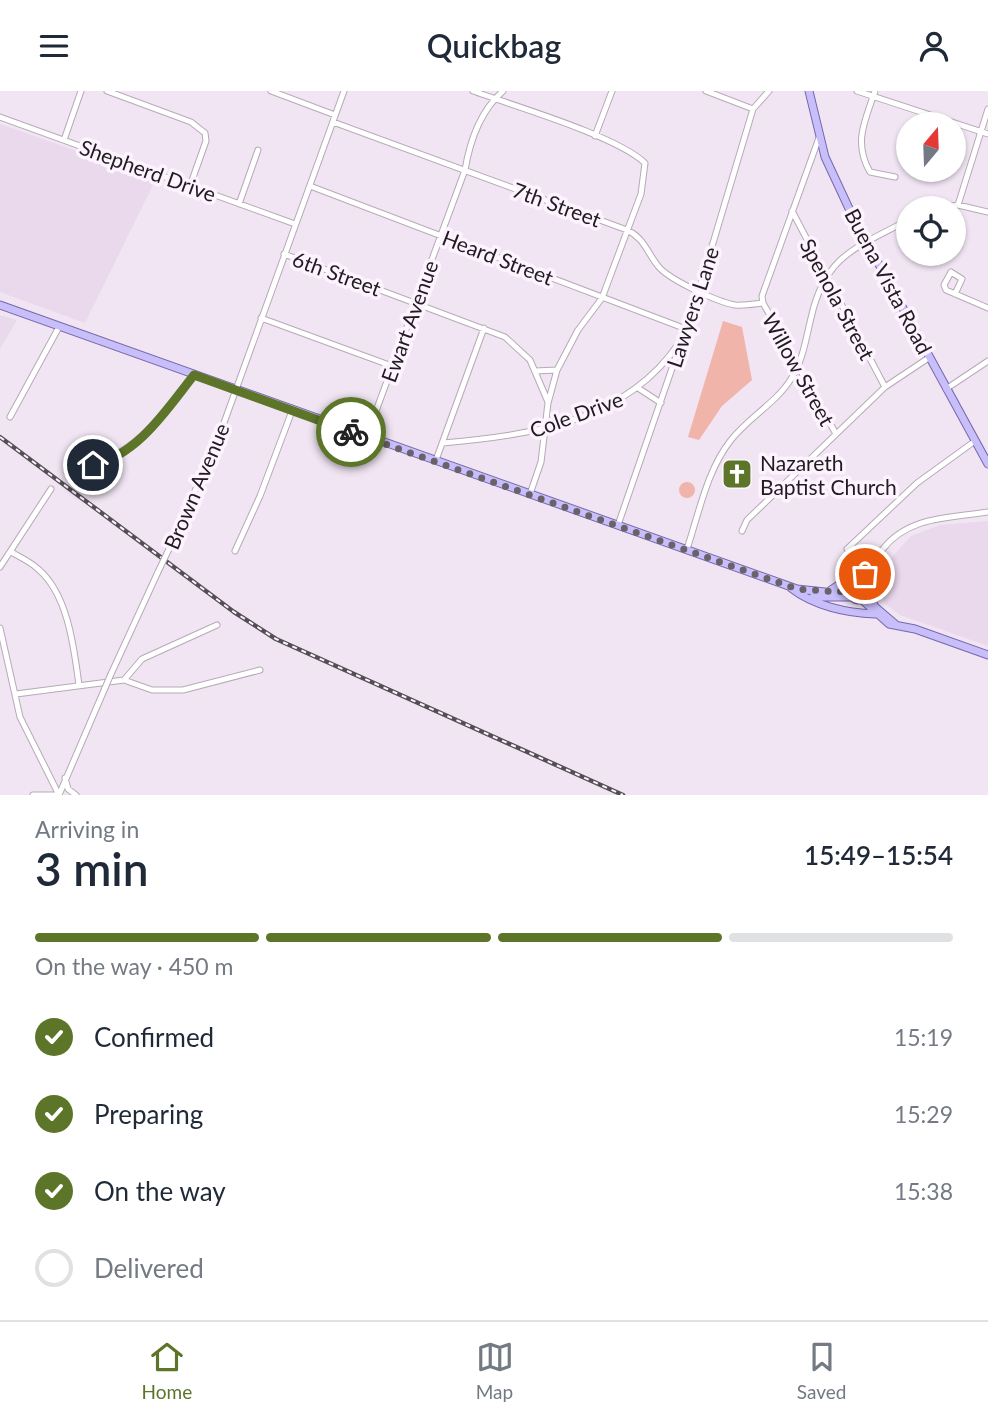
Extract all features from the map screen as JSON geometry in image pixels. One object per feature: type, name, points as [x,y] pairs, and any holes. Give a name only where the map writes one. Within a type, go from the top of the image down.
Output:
[{"type":"main road","name":"Buena Vista Road","points":[[809,91],[825,157],[867,243],[988,464]]},
{"type":"main road","points":[[0,305],[819,598],[861,599],[889,624],[988,655]]},
{"type":"main road","points":[[784,585],[833,590],[871,564]]},
{"type":"main road","points":[[797,589],[834,593],[859,580],[867,584],[875,607],[896,625]]},
{"type":"main road","points":[[784,585],[802,596],[844,611],[875,614]]},
{"type":"main road","points":[[851,585],[852,597]]},
{"type":"main road","points":[[861,599],[868,593]]},
{"type":"street","points":[[64,140],[81,91]]},
{"type":"street","points":[[107,91],[191,122],[202,130],[206,141],[190,186]]},
{"type":"street","name":"7th Street","points":[[271,91],[465,170],[638,235],[667,275],[699,290],[736,305],[763,303]]},
{"type":"street","name":"Brown Avenue","points":[[59,795],[111,674],[179,528],[235,391],[344,91]]},
{"type":"street","points":[[473,91],[595,136],[638,155],[645,163],[643,183],[602,298],[578,330],[557,370],[548,403],[541,462],[530,494]]},
{"type":"street","name":"Ewart Avenue","points":[[366,438],[465,170],[473,137],[495,99],[503,91]]},
{"type":"street","points":[[595,136],[612,91]]},
{"type":"street","points":[[706,91],[752,109]]},
{"type":"street","name":"Lawyers Lane","points":[[618,525],[699,290],[752,109],[769,91]]},
{"type":"street","points":[[857,91],[874,94],[988,134]]},
{"type":"street","points":[[874,94],[865,118],[859,148],[870,172],[895,177]]},
{"type":"street","points":[[961,196],[988,109]]},
{"type":"street","name":"Shepherd Drive","points":[[0,117],[295,224]]},
{"type":"street","points":[[763,303],[820,135]]},
{"type":"street","points":[[239,204],[258,150]]},
{"type":"street","name":"Heard Street","points":[[310,185],[686,330]]},
{"type":"street","points":[[966,207],[988,212]]},
{"type":"street","name":"Spenola Street","points":[[792,211],[885,387]]},
{"type":"street","points":[[687,549],[713,472],[724,449],[783,389],[798,367],[815,298],[826,275],[845,255],[896,227]]},
{"type":"street","name":"6th Street","points":[[284,254],[484,328],[512,343],[530,361],[548,403]]},
{"type":"street","points":[[955,294],[988,308]]},
{"type":"street","name":"Willow Street","points":[[763,303],[836,434]]},
{"type":"street","points":[[261,318],[392,366]]},
{"type":"street","points":[[10,417],[59,327]]},
{"type":"street","points":[[436,460],[484,328]]},
{"type":"street","name":"Cole Drive","points":[[443,443],[528,433],[602,408],[652,378],[683,337]]},
{"type":"street","points":[[788,349],[797,350],[804,346]]},
{"type":"street","points":[[741,531],[747,520],[885,387],[930,357]]},
{"type":"street","points":[[946,389],[988,361]]},
{"type":"street","points":[[535,371],[557,370]]},
{"type":"street","points":[[76,466],[100,463],[133,445],[151,429],[194,375]]},
{"type":"street","points":[[638,388],[660,403]]},
{"type":"street","points":[[235,551],[260,496],[292,411]]},
{"type":"street","points":[[847,549],[917,482],[975,441]]},
{"type":"street","points":[[0,567],[51,489]]},
{"type":"street","points":[[859,580],[905,528],[920,522],[988,512]]},
{"type":"street","points":[[10,552],[38,568],[52,583],[69,628],[79,685]]},
{"type":"street","points":[[867,584],[877,557]]},
{"type":"street","points":[[124,680],[142,659],[217,625]]},
{"type":"street","points":[[0,628],[3,663],[16,694],[20,717],[59,795],[33,795]]},
{"type":"street","points":[[16,694],[124,680],[152,690],[183,690],[260,670]]},
{"type":"street","points":[[65,777],[68,789],[76,795]]},
{"type":"shaded area","points":[[0,124],[156,179],[85,323],[0,292]]},
{"type":"shaded area","points":[[0,315],[17,320],[0,349]]},
{"type":"shaded area","points":[[723,321],[742,327],[752,380],[722,406],[699,440],[688,437]]},
{"type":"shaded area","points":[[687,482],[693,484],[693,496],[687,498],[681,496],[679,490],[681,484]]},
{"type":"shaded area","points":[[988,521],[988,646],[900,615],[884,603],[879,583],[892,557],[911,536],[940,525]]},
{"type":"railway","points":[[0,437],[234,612],[276,639],[623,795]]},
{"type":"way so far","points":[[351,432],[797,589],[824,593],[840,592],[865,574]]},
{"type":"place","name":"Nazareth Baptist Church","points":[[737,474]]},
{"type":"route","points":[[93,465],[115,456],[142,438],[194,375],[351,432]]}]
